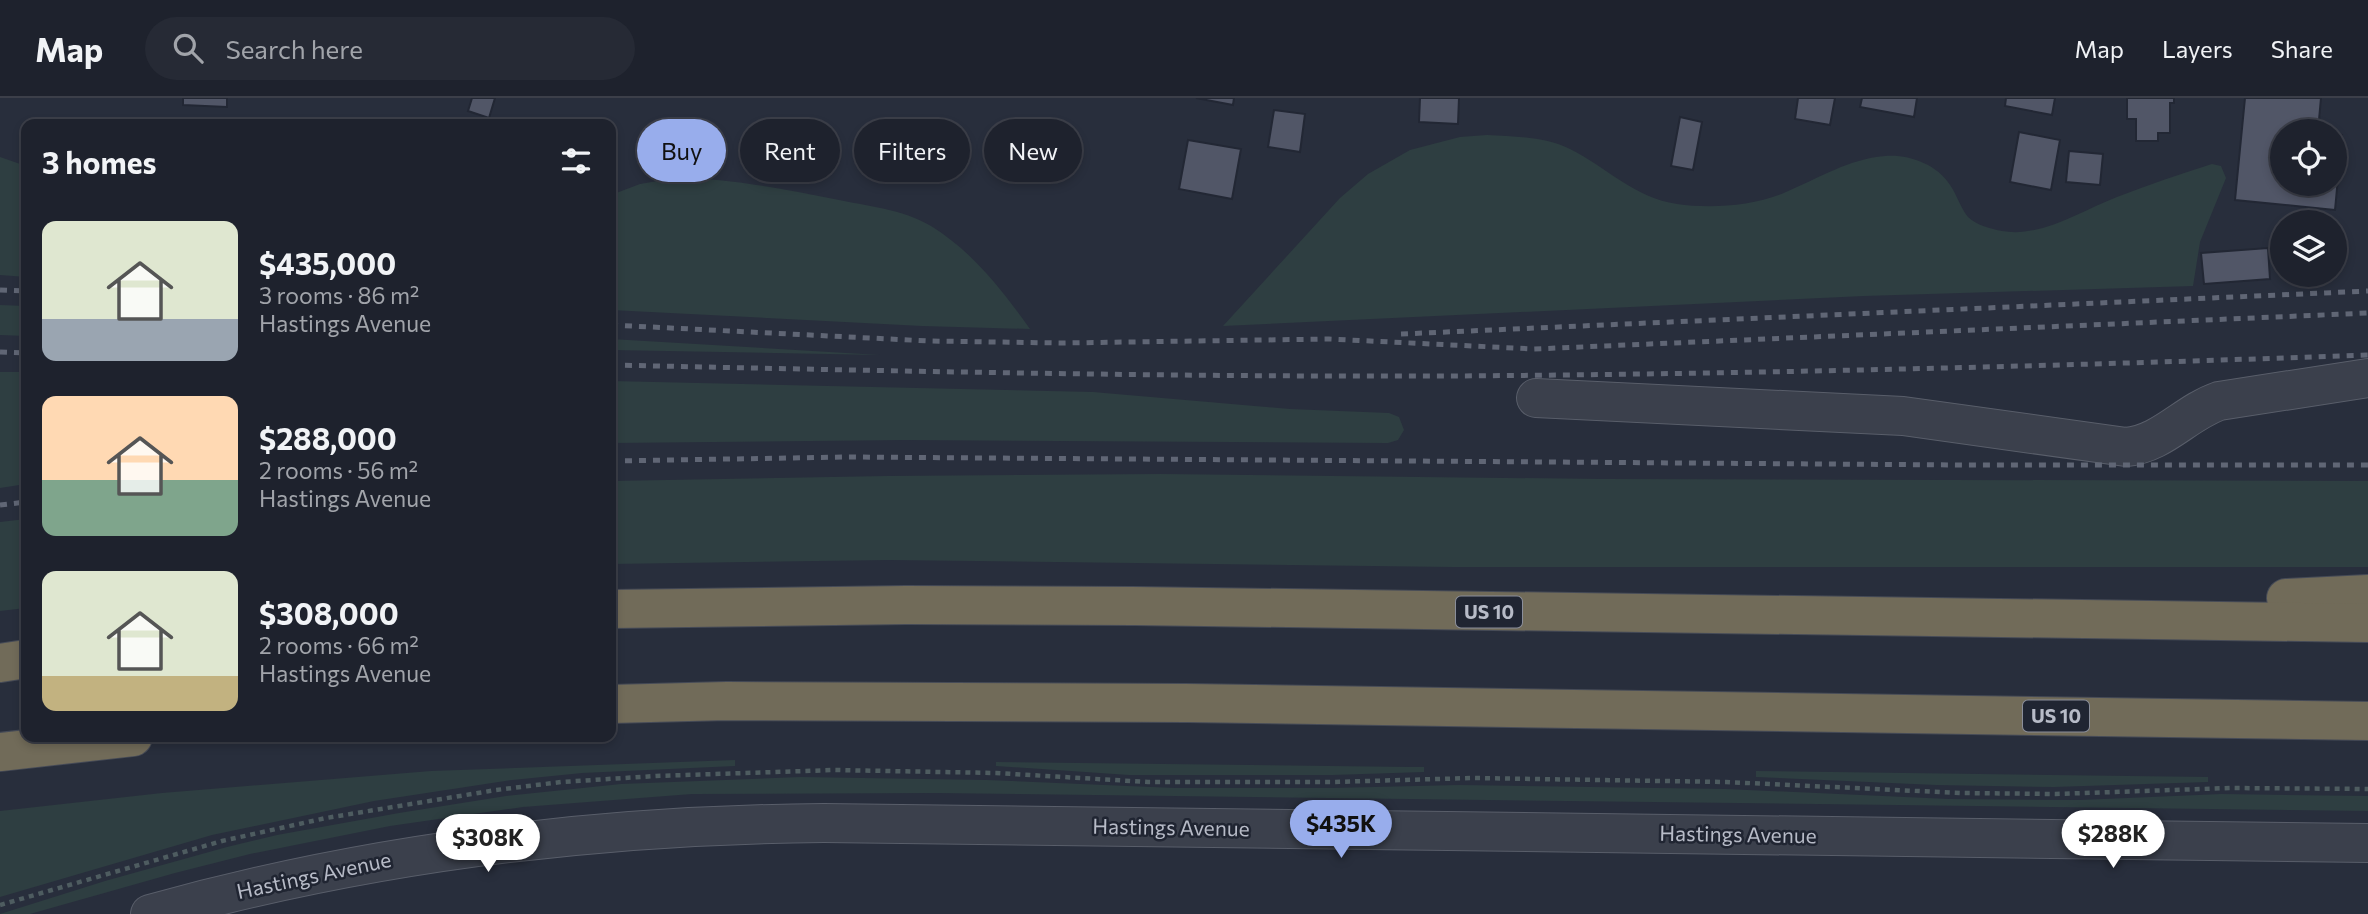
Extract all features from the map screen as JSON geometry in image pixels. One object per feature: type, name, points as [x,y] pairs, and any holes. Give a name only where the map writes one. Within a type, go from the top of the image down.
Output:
[{"type":"highway","points":[[1953,618],[2368,594]]},
{"type":"highway","name":"US 10","points":[[616,609],[919,605],[2368,623]]},
{"type":"highway","points":[[0,663],[21,660]]},
{"type":"highway","name":"US 10","points":[[616,704],[727,701],[1069,702],[2368,721]]},
{"type":"highway","points":[[0,752],[89,742]]},
{"type":"street","points":[[1536,398],[1903,416],[2126,447],[2149,442],[2200,409],[2219,401],[2368,378]]},
{"type":"street","name":"Hastings Avenue","points":[[150,914],[256,886],[405,857],[563,835],[719,825],[824,823],[2368,844]]},
{"type":"shaded area","points":[[1487,135],[1529,138],[1560,145],[1583,156],[1634,189],[1662,201],[1690,205],[1718,206],[1761,200],[1859,161],[1885,156],[1903,157],[1938,171],[1950,185],[1971,220],[1993,229],[2017,232],[2031,231],[2061,222],[2129,193],[2212,164],[2221,166],[2226,178],[2200,242],[2193,286],[1864,296],[1223,326],[1340,198],[1368,174],[1410,150],[1460,137]]},
{"type":"shaded area","points":[[0,157],[21,164],[21,277],[0,275]]},
{"type":"shaded area","points":[[726,181],[775,188],[908,216],[946,236],[973,260],[1030,329],[616,310],[616,193],[652,182]]},
{"type":"shaded area","points":[[0,305],[21,306],[21,336],[0,335]]},
{"type":"shaded area","points":[[616,339],[880,355],[616,350]]},
{"type":"shaded area","points":[[0,372],[21,372],[21,485],[0,488]]},
{"type":"shaded area","points":[[616,381],[1093,392],[1290,409],[1389,413],[1399,417],[1404,430],[1398,440],[1388,443],[905,440],[616,443]]},
{"type":"shaded area","points":[[1161,474],[1602,479],[2368,481],[2368,567],[1452,567],[889,560],[616,564],[616,481]]},
{"type":"shaded area","points":[[21,520],[21,609],[0,611],[0,522]]},
{"type":"shaded area","points":[[735,760],[735,766],[582,773],[512,780],[374,801],[212,835],[0,897],[0,811],[162,793],[431,771]]},
{"type":"shaded area","points":[[996,762],[1424,767],[1424,772],[1129,775],[996,766]]},
{"type":"shaded area","points":[[1756,771],[2208,777],[2208,782],[2054,787],[1936,785],[1756,777]]},
{"type":"shaded area","points":[[801,777],[987,780],[1175,788],[1459,785],[1726,789],[1949,799],[2080,800],[2222,794],[2368,796],[2368,811],[936,793],[692,794],[523,807],[390,826],[250,854],[30,914],[0,914],[227,847],[399,813],[506,796],[621,784]]},
{"type":"building","points":[[183,98],[227,98],[227,107],[183,105]]},
{"type":"building","points":[[472,98],[495,98],[489,118],[468,111]]},
{"type":"building","points":[[1196,98],[1234,98],[1233,105]]},
{"type":"building","points":[[1420,98],[1459,98],[1458,124],[1419,122]]},
{"type":"building","points":[[1798,98],[1835,98],[1830,125],[1795,119]]},
{"type":"building","points":[[1862,98],[1917,98],[1914,117],[1860,107]]},
{"type":"building","points":[[2006,98],[2055,98],[2052,115],[2005,106]]},
{"type":"building","points":[[2127,98],[2174,98],[2174,103],[2170,103],[2170,133],[2158,133],[2158,141],[2136,141],[2136,119],[2127,119]]},
{"type":"building","points":[[2245,98],[2321,98],[2319,119],[2270,119],[2270,196],[2336,196],[2335,210],[2235,200]]},
{"type":"building","points":[[1274,110],[1305,114],[1300,152],[1268,147]]},
{"type":"building","points":[[1680,117],[1702,122],[1693,170],[1671,166]]},
{"type":"building","points":[[2019,132],[2060,140],[2051,190],[2010,182]]},
{"type":"building","points":[[1188,140],[1241,149],[1232,199],[1179,189]]},
{"type":"building","points":[[2069,151],[2103,154],[2100,185],[2066,182]]},
{"type":"building","points":[[2268,248],[2270,279],[2204,284],[2201,253]]},
{"type":"railway","points":[[0,290],[21,291]]},
{"type":"railway","points":[[1401,334],[2368,291]]},
{"type":"railway","points":[[616,325],[929,341],[1062,343],[1329,339],[1534,349],[2368,313]]},
{"type":"railway","points":[[0,352],[21,353]]},
{"type":"railway","points":[[616,365],[1135,375],[1450,376],[1909,369],[2368,355]]},
{"type":"railway","points":[[616,461],[849,457],[1964,465],[2368,465]]},
{"type":"railway","points":[[0,505],[21,503]]}]
